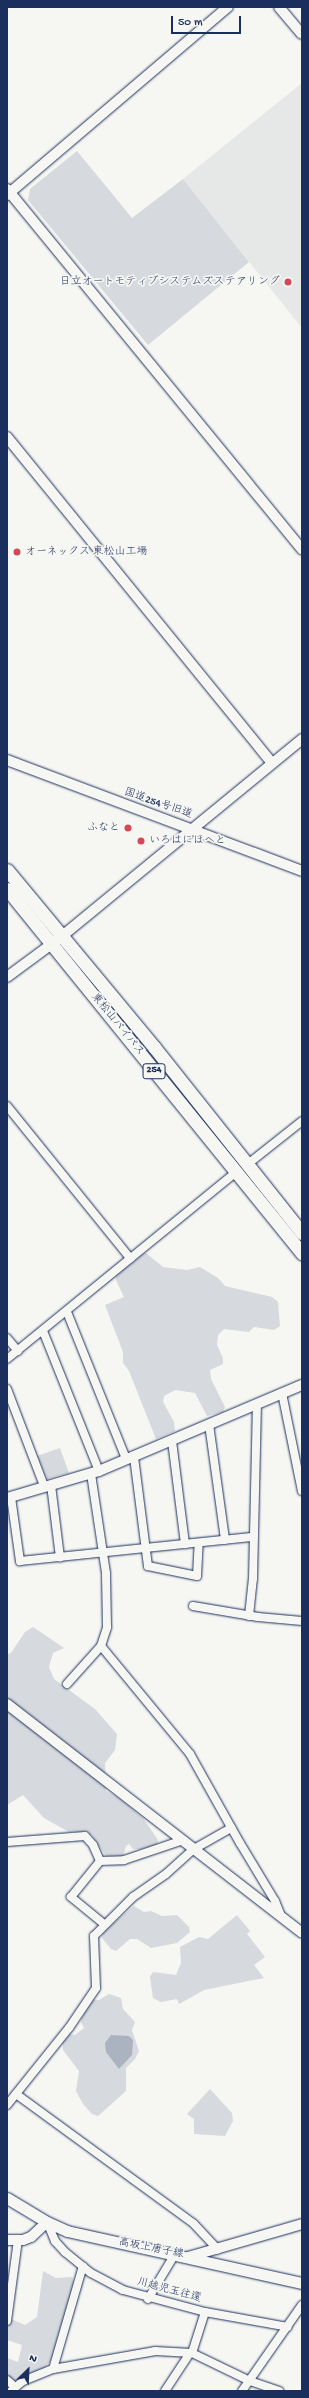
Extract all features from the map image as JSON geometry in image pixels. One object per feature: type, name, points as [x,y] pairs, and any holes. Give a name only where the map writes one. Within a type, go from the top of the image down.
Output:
[{"type":"highway","name":"東松山バイパス","points":[[7,870],[56,940],[236,1172],[302,1252]]},
{"type":"highway","name":"東松山バイパス","points":[[7,890],[56,940],[248,1164],[302,1233]]},
{"type":"main road","name":"高坂上唐子線","points":[[7,2198],[47,2222],[89,2236],[302,2283]]},
{"type":"street","points":[[228,7],[8,192],[302,550]]},
{"type":"street","points":[[279,7],[302,34]]},
{"type":"street","points":[[7,437],[272,763]]},
{"type":"street","points":[[7,977],[56,940],[302,739]]},
{"type":"street","name":"国道254号旧道","points":[[7,760],[140,812],[194,828],[302,871]]},
{"type":"street","points":[[7,1106],[130,1258]]},
{"type":"street","points":[[248,1164],[302,1121]]},
{"type":"street","points":[[7,1359],[67,1312],[130,1258],[236,1172]]},
{"type":"street","points":[[67,1312],[130,1458],[148,1566],[197,1576],[199,1543]]},
{"type":"street","points":[[43,1331],[95,1472],[108,1614],[101,1646],[67,1684]]},
{"type":"street","points":[[7,1338],[18,1351]]},
{"type":"street","points":[[254,1537],[20,1561],[9,1498],[95,1472],[172,1441],[302,1385]]},
{"type":"street","points":[[7,1389],[48,1486],[60,1557]]},
{"type":"street","points":[[282,1393],[302,1491]]},
{"type":"street","points":[[249,1616],[253,1579],[257,1404]]},
{"type":"street","points":[[209,1424],[225,1540]]},
{"type":"street","points":[[172,1441],[185,1544]]},
{"type":"street","points":[[193,1606],[249,1616],[302,1621]]},
{"type":"street","points":[[101,1646],[190,1754],[231,1828],[275,1901],[281,1916]]},
{"type":"street","points":[[7,1704],[302,1932]]},
{"type":"street","points":[[7,2105],[69,2028],[96,1988],[94,1936],[104,1924],[134,1897],[166,1874],[194,1848],[231,1828]]},
{"type":"street","points":[[7,1842],[85,1836],[93,1845],[100,1861]]},
{"type":"street","points":[[104,1924],[71,1897],[100,1861],[124,1860],[183,1840]]},
{"type":"street","points":[[16,2094],[194,2224],[218,2250]]},
{"type":"street","points":[[7,2240],[18,2240],[31,2237],[47,2222]]},
{"type":"street","name":"川越児玉往還","points":[[47,2222],[55,2241],[83,2266],[110,2284],[148,2299],[206,2312],[288,2327]]},
{"type":"street","points":[[188,2257],[218,2250],[302,2224]]},
{"type":"street","points":[[7,2320],[18,2240]]},
{"type":"street","points":[[148,2299],[175,2254]]},
{"type":"street","points":[[53,2369],[83,2266]]},
{"type":"street","points":[[242,2391],[302,2305]]},
{"type":"street","points":[[165,2391],[191,2353],[206,2312]]},
{"type":"street","points":[[7,2380],[13,2389],[53,2369],[155,2351],[191,2353],[250,2381],[279,2391]]},
{"type":"shaded area","points":[[302,83],[302,328],[183,179]]},
{"type":"shaded area","points":[[77,151],[132,218],[183,179],[249,262],[148,345],[28,200],[30,189]]},
{"type":"shaded area","points":[[146,1253],[163,1267],[187,1270],[200,1267],[218,1278],[225,1286],[272,1297],[278,1302],[280,1326],[274,1330],[254,1327],[249,1332],[224,1329],[218,1335],[217,1345],[223,1358],[223,1364],[210,1370],[211,1379],[225,1407],[223,1412],[207,1416],[195,1393],[175,1390],[164,1396],[163,1402],[174,1422],[175,1431],[156,1439],[129,1371],[123,1363],[123,1352],[105,1305],[124,1297],[116,1280],[116,1275],[139,1254]]},
{"type":"shaded area","points":[[60,1448],[69,1473],[47,1479],[37,1456]]},
{"type":"shaded area","points":[[33,1627],[64,1648],[53,1653],[49,1667],[54,1679],[95,1709],[117,1734],[115,1750],[105,1763],[106,1791],[119,1798],[143,1818],[158,1840],[157,1845],[141,1849],[133,1849],[129,1844],[126,1846],[123,1857],[106,1856],[92,1835],[86,1832],[69,1832],[44,1818],[23,1795],[7,1805],[7,1654],[11,1653],[25,1632]]},
{"type":"shaded area","points":[[134,1906],[144,1912],[151,1911],[162,1916],[177,1915],[189,1927],[190,1932],[177,1943],[151,1948],[137,1939],[130,1939],[116,1951],[111,1949],[102,1938],[103,1932]]},
{"type":"shaded area","points":[[237,1915],[250,1931],[247,1934],[265,1957],[254,1965],[264,1978],[204,1990],[179,2004],[177,1999],[161,2002],[153,1998],[150,1977],[153,1972],[176,1975],[181,1963],[180,1947],[199,1937],[208,1939]]},
{"type":"shaded area","points":[[109,1994],[121,1998],[123,2009],[135,2022],[132,2030],[139,2051],[135,2059],[126,2068],[126,2091],[98,2116],[92,2114],[83,2104],[76,2091],[79,2071],[63,2050],[63,2042],[70,2034],[75,2035],[84,2028],[81,2022],[82,2017],[92,2000],[99,2000]]},
{"type":"shaded area","points":[[111,2035],[129,2036],[133,2040],[132,2055],[119,2069],[106,2052],[105,2043]]},
{"type":"shaded area","points":[[210,2089],[232,2113],[233,2121],[225,2136],[194,2134],[194,2119],[187,2114]]},
{"type":"shaded area","points":[[43,2271],[56,2278],[72,2277],[74,2282],[69,2303],[53,2358],[42,2371],[25,2375],[14,2382],[7,2377],[7,2358],[18,2362],[22,2345],[7,2340],[8,2325],[11,2319],[25,2325],[37,2317]]},
{"type":"place","name":"日立オートモティブシステムズステアリング","points":[[288,282]]},
{"type":"place","name":"オーネックス 東松山工場","points":[[17,552]]},
{"type":"place","name":"ふなと","points":[[128,828]]},
{"type":"place","name":"いろはにほへと","points":[[141,841]]}]
